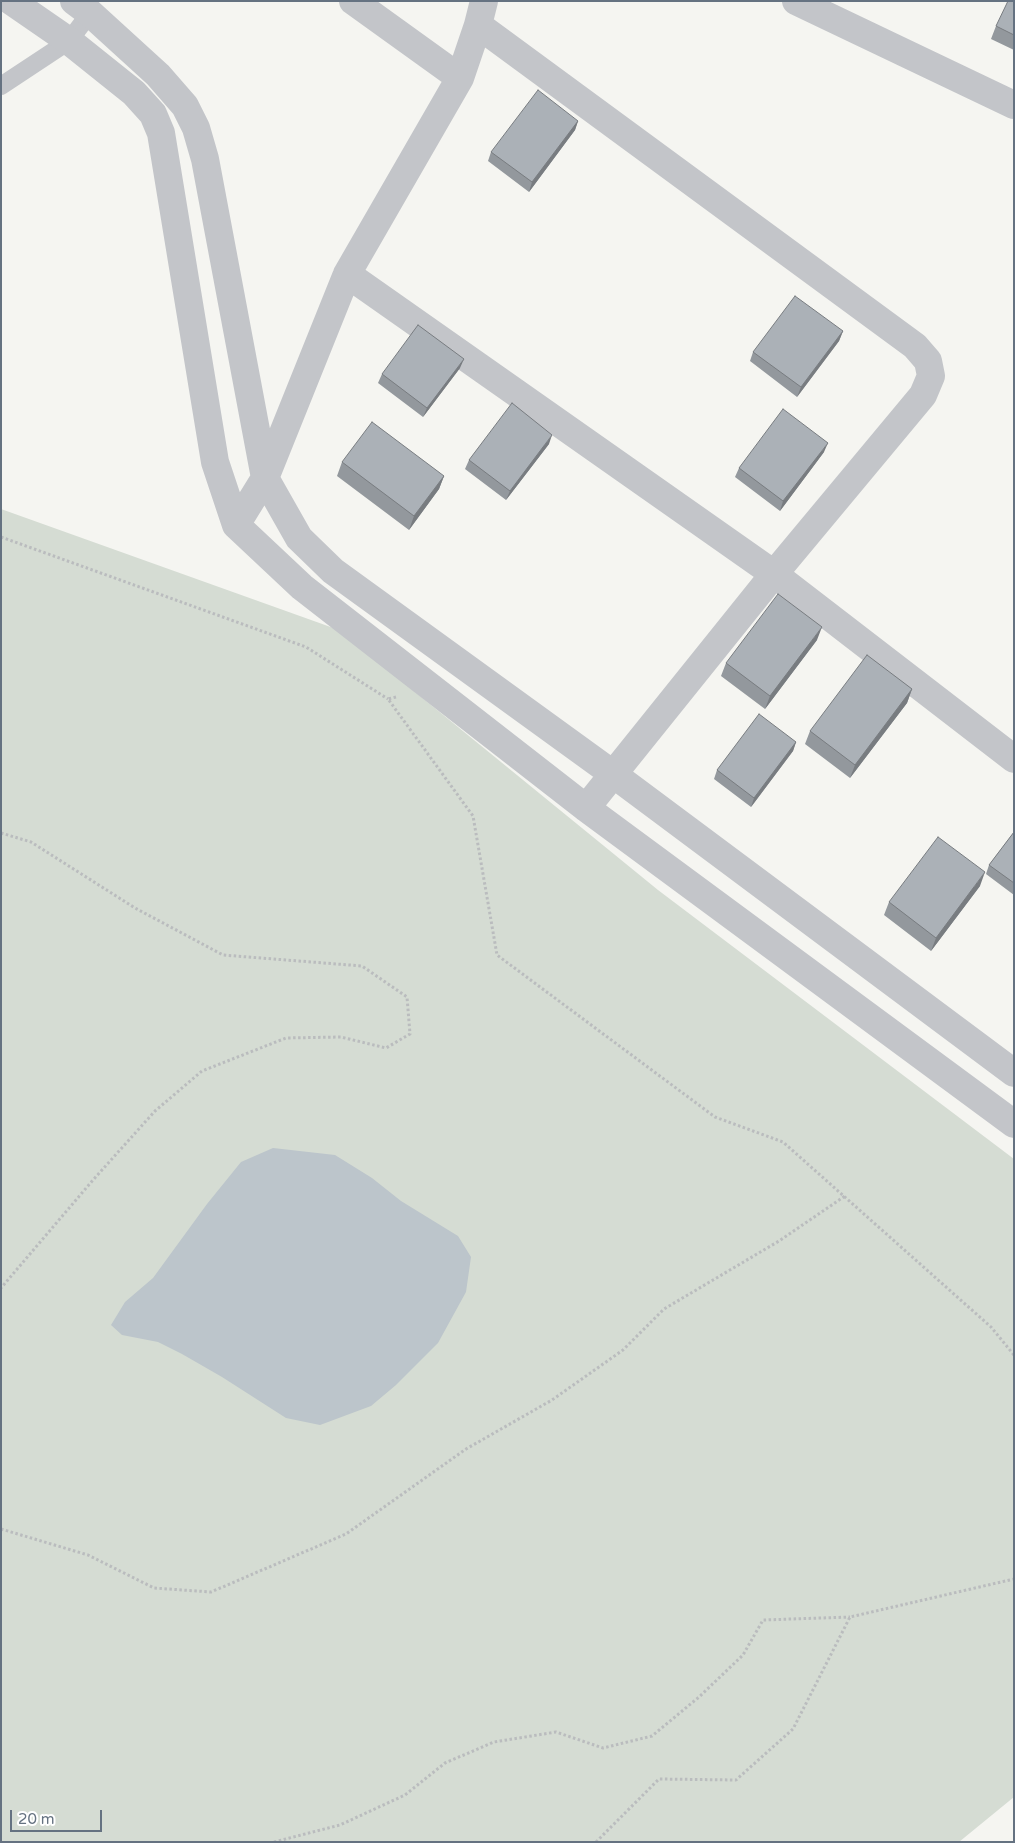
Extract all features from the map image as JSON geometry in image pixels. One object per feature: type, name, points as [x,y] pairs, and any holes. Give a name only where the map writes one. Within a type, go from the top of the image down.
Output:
[{"type":"street","points":[[11,1],[69,41],[134,93],[152,114],[161,133],[215,462],[236,525],[302,587],[586,808],[1014,1124]]},
{"type":"street","points":[[353,1],[460,78]]},
{"type":"street","points":[[796,1],[1014,105]]},
{"type":"street","points":[[82,7],[158,74],[185,106],[196,128],[205,159],[265,478],[299,538],[333,571],[613,774],[1014,1073]]},
{"type":"street","points":[[236,525],[265,478],[347,274],[460,78],[481,13],[915,346],[928,361],[931,376],[923,395],[774,574],[586,808]]},
{"type":"street","points":[[347,274],[774,574],[1014,760]]},
{"type":"lane","points":[[1,86],[69,41],[82,7]]},
{"type":"path","points":[[1,537],[306,647],[388,699],[473,816],[497,955],[715,1117],[784,1142],[991,1327],[1014,1355]]},
{"type":"path","points":[[388,699],[398,697]]},
{"type":"path","points":[[1,833],[31,842],[135,908],[223,956],[362,966],[407,997],[410,1034],[386,1048],[341,1038],[286,1038],[202,1071],[155,1111],[1,1288]]},
{"type":"path","points":[[1,1529],[88,1555],[154,1588],[211,1592],[346,1534],[466,1449],[552,1400],[615,1356],[664,1309],[779,1241],[845,1196]]},
{"type":"path","points":[[274,1842],[340,1825],[405,1795],[444,1764],[494,1742],[556,1732],[602,1748],[652,1736],[699,1697],[743,1655],[763,1620],[850,1617],[1014,1579]]},
{"type":"path","points":[[596,1842],[659,1778],[736,1780],[793,1729],[850,1617]]},
{"type":"shaded area","points":[[1,509],[339,630],[658,890],[1014,1159],[1014,1797],[959,1842],[1,1842]]},
{"type":"shaded area","points":[[273,1148],[335,1155],[372,1178],[401,1201],[458,1236],[471,1257],[466,1292],[438,1343],[396,1385],[371,1406],[320,1425],[286,1418],[182,1354],[158,1342],[122,1335],[111,1325],[125,1302],[153,1278],[207,1204],[241,1162]]},
{"type":"building","points":[[1008,1],[1014,1],[1014,35],[996,26]]},
{"type":"building","points":[[538,90],[578,121],[532,182],[491,152]]},
{"type":"building","points":[[795,296],[843,331],[801,387],[753,352]]},
{"type":"building","points":[[418,325],[464,359],[427,408],[382,374]]},
{"type":"building","points":[[512,403],[552,435],[510,491],[469,460]]},
{"type":"building","points":[[783,409],[828,443],[783,501],[739,468]]},
{"type":"building","points":[[372,422],[444,476],[414,516],[342,462]]},
{"type":"building","points":[[778,594],[822,627],[770,696],[726,663]]},
{"type":"building","points":[[867,655],[912,689],[855,765],[810,731]]},
{"type":"building","points":[[759,714],[796,742],[754,798],[717,770]]},
{"type":"building","points":[[1014,832],[1014,883],[989,865]]},
{"type":"building","points":[[938,837],[985,872],[936,938],[889,902]]}]
